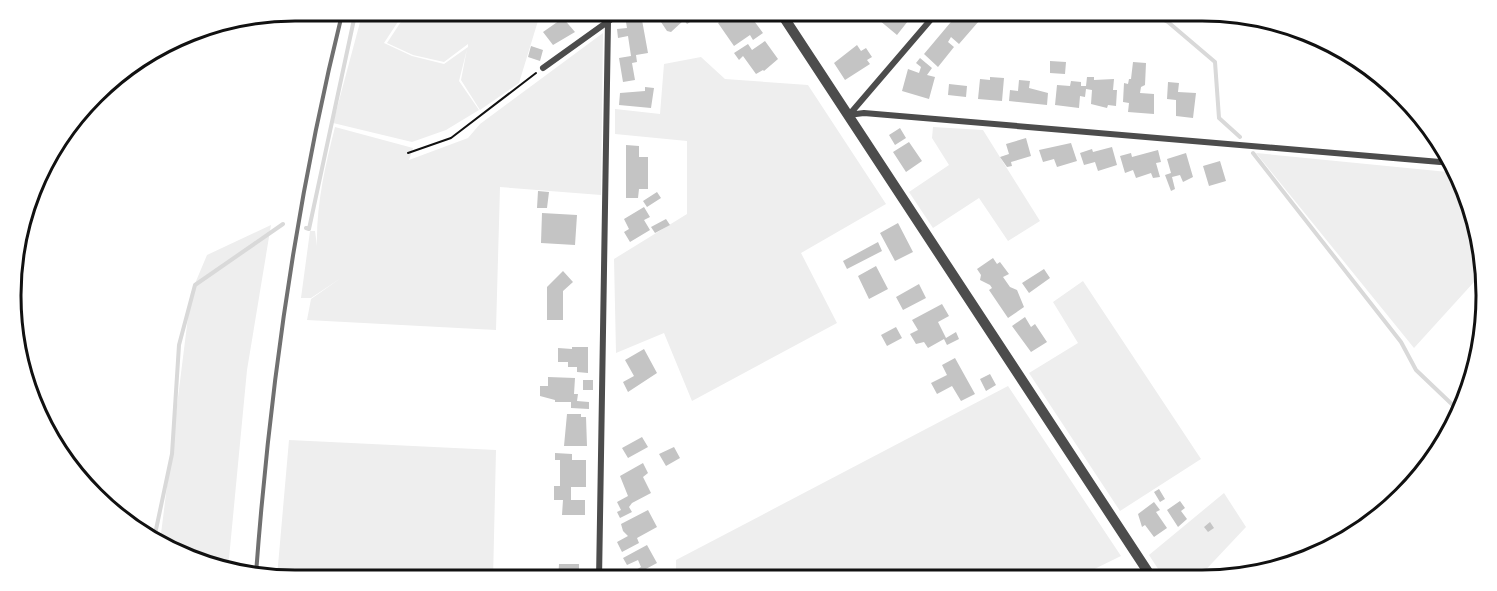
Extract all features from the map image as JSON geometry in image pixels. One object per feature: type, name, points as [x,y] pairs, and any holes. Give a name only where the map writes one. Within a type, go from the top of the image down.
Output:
[{"type":"street","points":[[543,68],[608,21]]},
{"type":"street","points":[[599,570],[608,21]]},
{"type":"street","points":[[786,21],[1147,570]]},
{"type":"street","points":[[848,115],[929,21]]},
{"type":"street","points":[[848,115],[864,113],[1441,162]]},
{"type":"path","points":[[408,153],[451,138],[543,68]]},
{"type":"shaded area","points":[[360,21],[398,21],[384,43],[412,56],[444,64],[468,47],[468,44],[444,62],[413,55],[387,43],[401,21],[538,21],[519,83],[480,110],[461,80],[467,49],[459,81],[479,110],[446,130],[412,142],[333,123]]},
{"type":"shaded area","points":[[603,33],[601,195],[500,187],[496,330],[307,320],[311,299],[341,278],[311,298],[301,298],[310,231],[315,231],[317,246],[322,186],[335,127],[413,148],[409,160],[468,138],[480,124]]},
{"type":"shaded area","points":[[701,57],[725,79],[808,85],[886,204],[801,253],[837,323],[692,401],[664,333],[616,353],[614,259],[687,214],[687,141],[615,134],[615,109],[660,114],[664,64]]},
{"type":"shaded area","points":[[933,127],[983,130],[1040,221],[1008,241],[979,198],[933,228],[909,192],[949,165],[932,138]]},
{"type":"shaded area","points":[[1256,153],[1447,172],[1467,224],[1474,260],[1475,281],[1414,348]]},
{"type":"shaded area","points":[[271,225],[247,370],[229,562],[190,549],[161,535],[191,293],[207,255]]},
{"type":"shaded area","points":[[1083,281],[1201,459],[1120,511],[1029,373],[1078,343],[1053,302]]},
{"type":"shaded area","points":[[1008,386],[1121,556],[1092,570],[676,570],[676,560]]},
{"type":"shaded area","points":[[289,440],[496,450],[493,570],[278,569]]},
{"type":"shaded area","points":[[1224,493],[1246,527],[1206,570],[1159,570],[1149,555]]},
{"type":"building","points":[[559,21],[566,21],[575,32],[553,45],[543,32]]},
{"type":"building","points":[[642,21],[648,53],[636,55],[637,62],[632,63],[635,80],[623,82],[619,58],[631,56],[628,36],[618,38],[617,29],[627,28],[626,22]]},
{"type":"building","points":[[660,21],[683,21],[671,32],[667,31]]},
{"type":"building","points":[[720,21],[754,21],[763,33],[753,40],[750,35],[734,46],[718,23]]},
{"type":"building","points":[[880,21],[908,21],[897,35]]},
{"type":"building","points":[[952,21],[979,21],[959,44],[951,37],[948,42],[954,47],[938,67],[924,54]]},
{"type":"building","points":[[765,41],[778,59],[764,71],[756,74],[743,56],[739,60],[734,53],[748,44],[752,50]]},
{"type":"building","points":[[857,45],[861,51],[866,48],[872,57],[867,60],[870,64],[845,80],[834,63]]},
{"type":"building","points":[[531,46],[543,50],[540,61],[528,57]]},
{"type":"building","points":[[920,58],[932,68],[927,75],[935,77],[929,99],[902,91],[908,69],[919,73],[921,67],[916,63]]},
{"type":"building","points":[[1050,61],[1066,62],[1065,74],[1050,73]]},
{"type":"building","points":[[1133,62],[1146,63],[1145,85],[1141,87],[1140,93],[1154,94],[1154,114],[1128,112],[1129,103],[1123,102],[1124,83],[1128,84],[1131,79]]},
{"type":"building","points":[[990,77],[1004,78],[1002,101],[978,99],[980,79],[990,80]]},
{"type":"building","points":[[1087,77],[1094,77],[1094,80],[1114,79],[1113,90],[1117,90],[1116,106],[1108,105],[1107,108],[1091,104],[1092,90],[1086,89],[1085,97],[1080,96],[1079,108],[1055,105],[1057,85],[1070,86],[1071,81],[1081,82],[1081,86],[1086,86]]},
{"type":"building","points":[[1019,80],[1030,81],[1029,88],[1048,93],[1047,105],[1009,101],[1010,90],[1018,91]]},
{"type":"building","points":[[1168,82],[1179,83],[1178,92],[1196,93],[1193,118],[1176,116],[1176,100],[1167,99]]},
{"type":"building","points":[[949,84],[967,86],[966,97],[948,95]]},
{"type":"building","points":[[645,87],[654,88],[651,108],[619,105],[620,93],[645,91]]},
{"type":"building","points":[[900,128],[906,138],[895,145],[889,135]]},
{"type":"building","points":[[1026,138],[1031,156],[1011,162],[1012,166],[1007,167],[1000,157],[1009,154],[1006,144]]},
{"type":"building","points":[[909,142],[922,161],[906,172],[893,152]]},
{"type":"building","points":[[1071,143],[1077,161],[1057,167],[1054,159],[1043,162],[1039,150]]},
{"type":"building","points":[[626,145],[639,146],[639,157],[648,157],[648,189],[639,189],[638,198],[626,198]]},
{"type":"building","points":[[1112,147],[1117,165],[1098,171],[1095,162],[1084,165],[1080,153]]},
{"type":"building","points":[[1158,150],[1161,162],[1156,163],[1160,177],[1153,178],[1151,173],[1136,178],[1133,170],[1125,173],[1120,156],[1131,153],[1132,157]]},
{"type":"building","points":[[1186,153],[1193,177],[1183,182],[1180,175],[1172,177],[1175,189],[1171,191],[1165,175],[1171,173],[1167,159]]},
{"type":"building","points":[[1220,161],[1226,181],[1209,186],[1203,166]]},
{"type":"building","points":[[538,191],[549,192],[547,208],[537,208]]},
{"type":"building","points":[[657,192],[661,198],[647,207],[643,201]]},
{"type":"building","points":[[644,207],[650,217],[644,220],[650,230],[630,242],[624,232],[629,229],[624,219]]},
{"type":"building","points":[[542,213],[577,215],[575,245],[541,243]]},
{"type":"building","points":[[666,219],[670,225],[655,233],[651,227]]},
{"type":"building","points":[[898,223],[913,252],[895,261],[880,233]]},
{"type":"building","points":[[878,242],[882,251],[847,269],[843,261]]},
{"type":"building","points":[[993,258],[997,264],[1000,262],[1009,274],[1003,277],[1010,287],[1017,290],[1024,307],[1008,318],[989,290],[992,288],[990,285],[980,280],[981,275],[977,269]]},
{"type":"building","points":[[876,266],[888,289],[869,299],[858,276]]},
{"type":"building","points":[[1044,269],[1050,278],[1029,293],[1022,283]]},
{"type":"building","points":[[563,271],[573,282],[563,291],[563,320],[547,320],[547,287]]},
{"type":"building","points":[[919,284],[926,298],[903,310],[896,297]]},
{"type":"building","points":[[942,304],[949,316],[938,322],[946,338],[956,332],[959,339],[947,345],[944,339],[928,348],[924,342],[916,344],[910,334],[918,330],[912,320]]},
{"type":"building","points":[[1025,317],[1031,327],[1035,324],[1047,342],[1031,352],[1012,326]]},
{"type":"building","points":[[896,327],[902,338],[887,346],[881,335]]},
{"type":"building","points":[[572,347],[588,347],[588,373],[577,372],[577,367],[568,367],[568,362],[558,362],[558,348],[572,349]]},
{"type":"building","points":[[644,349],[657,373],[628,392],[623,382],[634,376],[625,360]]},
{"type":"building","points":[[955,358],[975,394],[961,401],[952,386],[937,394],[931,383],[947,375],[942,365]]},
{"type":"building","points":[[990,374],[996,385],[986,391],[980,379]]},
{"type":"building","points":[[548,377],[575,378],[574,394],[578,394],[577,401],[589,402],[589,409],[571,408],[571,402],[555,402],[555,400],[540,396],[540,386],[548,386]]},
{"type":"building","points":[[583,380],[593,380],[593,390],[583,390]]},
{"type":"building","points":[[567,414],[581,414],[581,417],[586,417],[587,446],[564,446]]},
{"type":"building","points":[[642,437],[648,447],[628,458],[622,448]]},
{"type":"building","points":[[674,447],[680,458],[666,466],[659,454]]},
{"type":"building","points":[[555,453],[572,454],[572,460],[586,460],[586,487],[571,487],[571,500],[585,500],[585,515],[562,515],[563,500],[554,500],[554,486],[560,486],[560,460],[555,460]]},
{"type":"building","points":[[643,463],[648,473],[643,477],[651,493],[632,503],[629,507],[632,512],[620,518],[617,512],[621,510],[617,502],[628,496],[620,476]]},
{"type":"building","points":[[1159,489],[1165,499],[1160,502],[1154,492]]},
{"type":"building","points":[[1180,501],[1185,508],[1181,511],[1187,519],[1178,527],[1167,510]]},
{"type":"building","points":[[1154,502],[1160,510],[1156,512],[1167,528],[1154,537],[1145,525],[1142,527],[1138,514]]},
{"type":"building","points":[[648,510],[657,527],[637,538],[639,543],[622,552],[617,542],[628,536],[621,524]]},
{"type":"building","points":[[1210,522],[1214,528],[1208,532],[1204,527]]},
{"type":"building","points":[[647,545],[657,563],[644,570],[636,570],[641,567],[638,560],[627,565],[623,558]]},
{"type":"building","points":[[559,564],[579,564],[579,570],[559,570]]},
{"type":"waterway","points":[[306,228],[309,229],[354,21]]},
{"type":"waterway","points":[[1166,21],[1215,62],[1219,118],[1240,137]]},
{"type":"waterway","points":[[1253,153],[1401,342],[1416,370],[1453,405]]},
{"type":"waterway","points":[[156,532],[172,454],[179,345],[195,285],[283,224]]},
{"type":"railway","points":[[257,567],[269,432],[288,290],[312,150],[340,21]]}]
